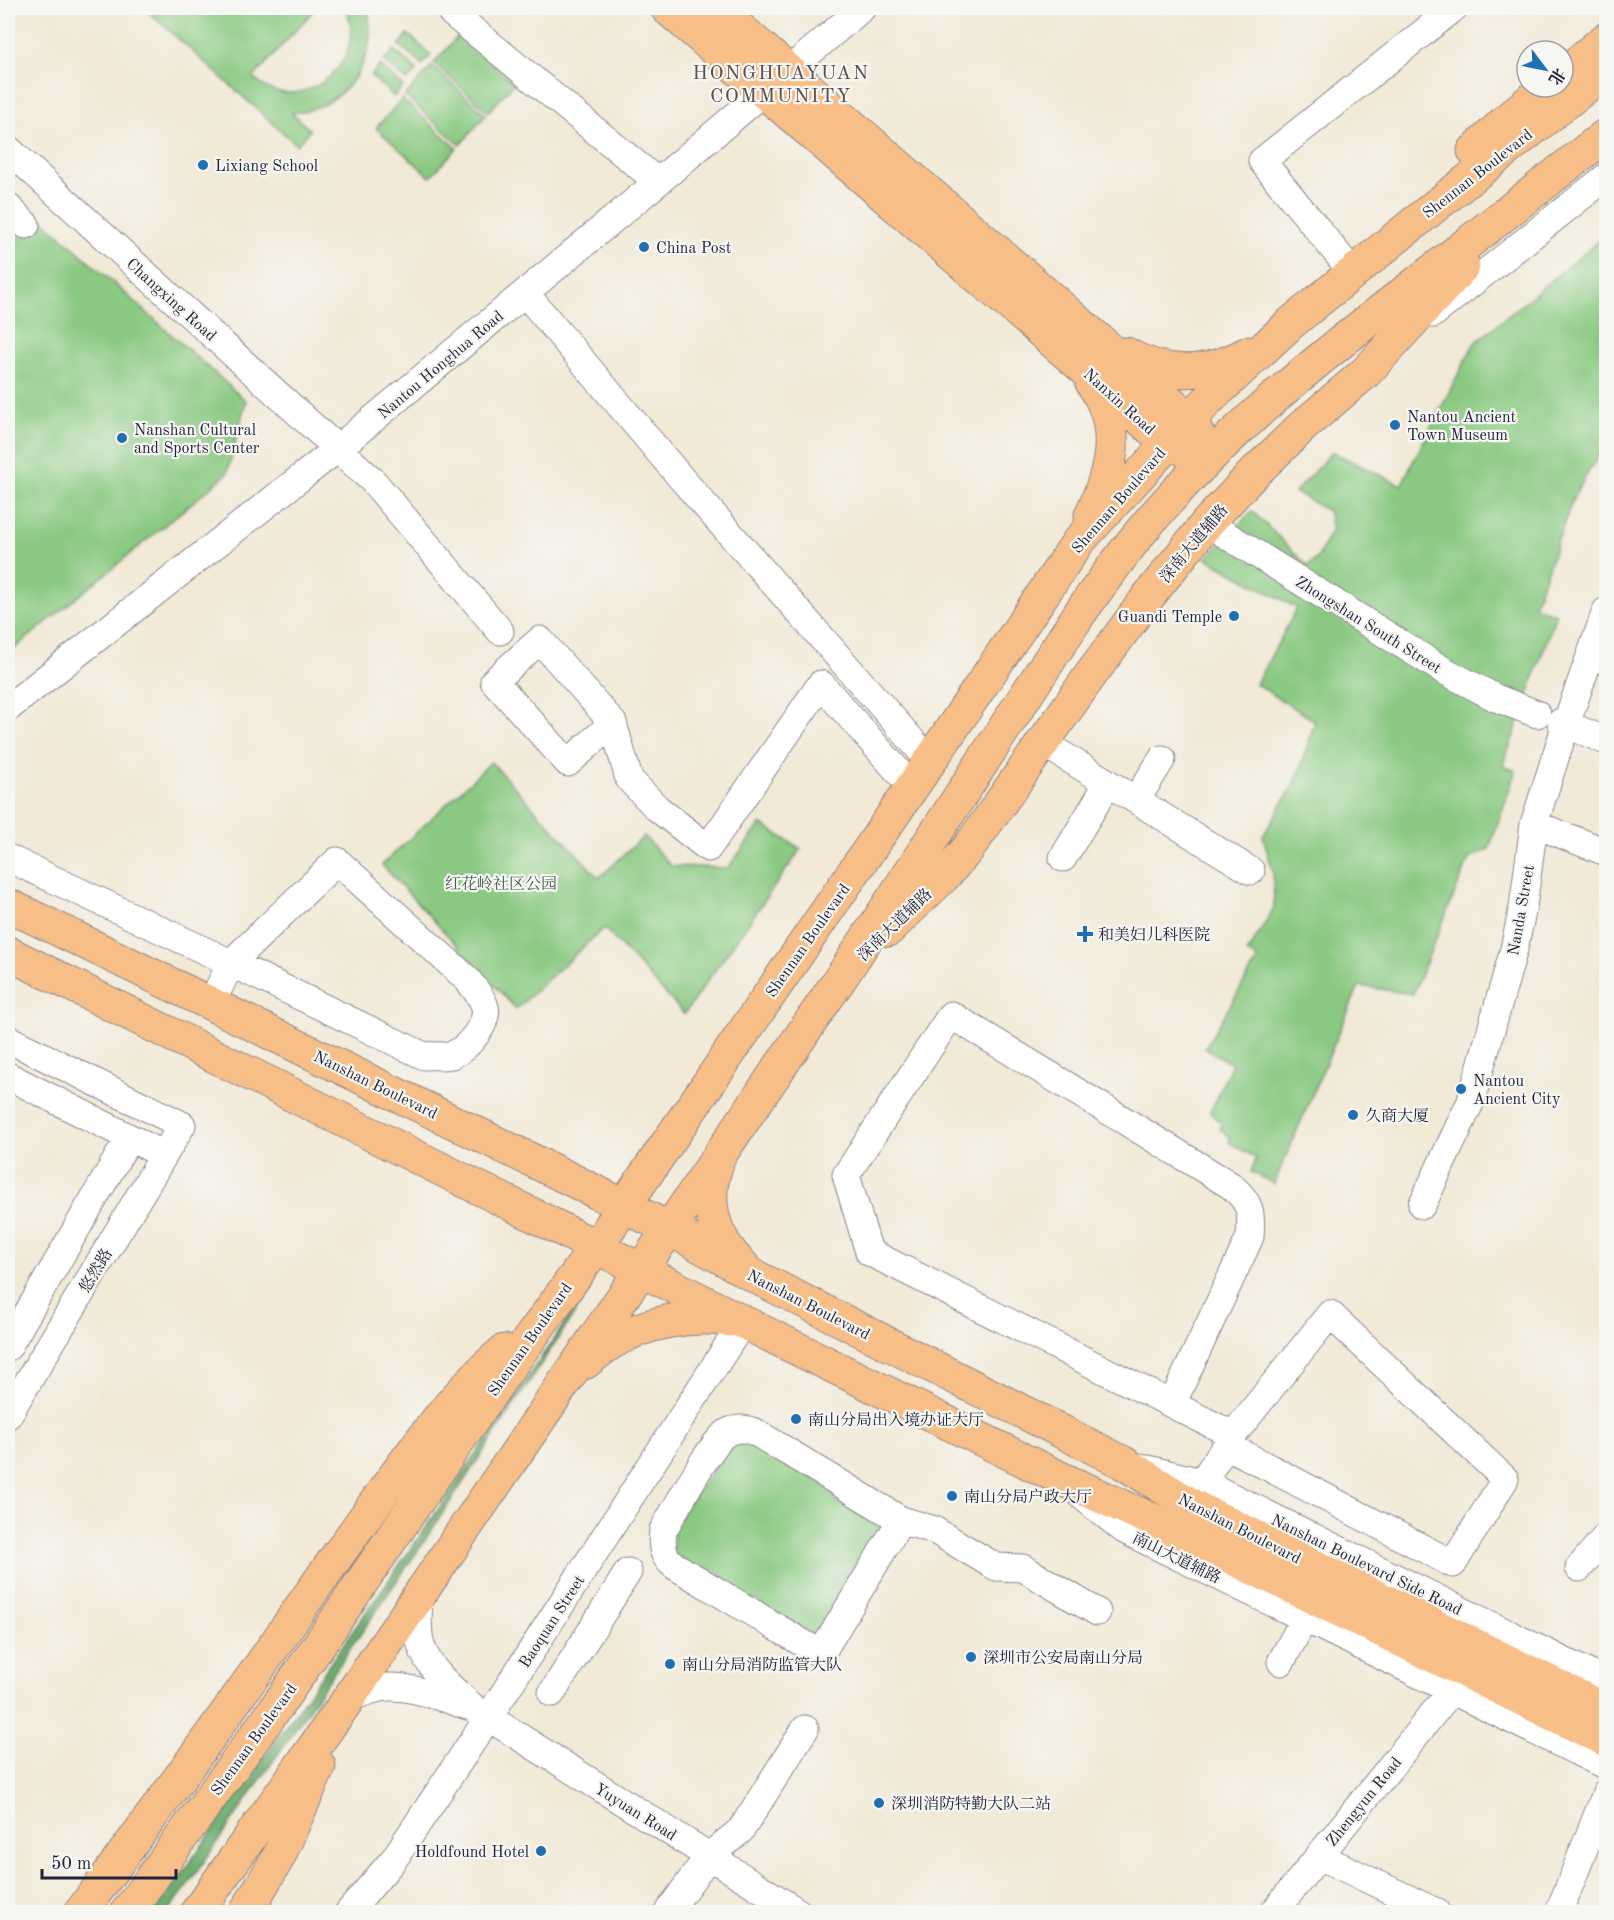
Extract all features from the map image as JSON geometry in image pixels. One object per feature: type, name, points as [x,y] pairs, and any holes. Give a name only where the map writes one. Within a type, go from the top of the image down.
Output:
[{"type":"main road","name":"Nanxin Road","points":[[667,8],[763,92],[1089,352],[1191,419],[1209,459]]},
{"type":"main road","name":"Nanxin Road","points":[[716,8],[788,71],[1089,352],[1167,443],[1209,459]]},
{"type":"main road","points":[[1575,64],[1606,39]]},
{"type":"main road","name":"Shennan Boulevard","points":[[127,1912],[277,1706],[921,774],[1078,542],[1167,443],[1291,323],[1605,72]]},
{"type":"main road","points":[[1434,207],[1457,170],[1482,142],[1533,99]]},
{"type":"main road","points":[[197,1912],[349,1698],[670,1229],[846,970],[1080,613],[1149,522],[1272,398],[1331,348],[1606,135]]},
{"type":"main road","points":[[1366,372],[1527,196]]},
{"type":"main road","points":[[1078,542],[1101,493],[1108,471],[1112,436],[1107,408],[1099,392],[1089,352],[1134,359],[1168,369],[1206,370],[1227,364],[1251,352],[1291,323]]},
{"type":"main road","name":"深南大道辅路","points":[[846,970],[943,877],[967,850],[1148,597],[1207,523],[1262,465],[1366,372]]},
{"type":"main road","name":"Nanshan Boulevard","points":[[8,905],[670,1229],[756,1277],[1122,1462],[1193,1506],[1316,1597],[1606,1710]]},
{"type":"main road","name":"Nanshan Boulevard","points":[[8,953],[596,1246],[743,1322],[1060,1478],[1316,1597],[1606,1740]]},
{"type":"main road","points":[[722,1151],[713,1175],[709,1198],[714,1220],[721,1238],[733,1256],[756,1277]]},
{"type":"main road","points":[[81,1912],[242,1693],[319,1580],[409,1456],[473,1378],[545,1317]]},
{"type":"main road","points":[[561,1387],[609,1344],[635,1332],[661,1323],[688,1318],[711,1317],[743,1322]]},
{"type":"main road","points":[[277,1706],[319,1580]]},
{"type":"main road","points":[[246,1912],[279,1856],[349,1698]]},
{"type":"street","name":"Nantou Honghua Road","points":[[8,708],[337,449],[658,182],[862,8]]},
{"type":"street","points":[[1353,273],[1262,161],[1454,8]]},
{"type":"street","points":[[452,13],[658,182]]},
{"type":"street","name":"Changxing Road","points":[[8,150],[373,481],[500,631]]},
{"type":"street","name":"深南大道辅路","points":[[1366,372],[1435,313],[1606,177]]},
{"type":"street","points":[[525,293],[681,478],[921,774]]},
{"type":"street","name":"Zhongshan South Street","points":[[1207,523],[1443,670],[1496,698],[1606,741]]},
{"type":"street","name":"Nanda Street","points":[[1422,1205],[1471,1101],[1514,949],[1523,908],[1534,824],[1555,720],[1606,611]]},
{"type":"street","points":[[613,723],[568,763],[494,681],[540,640],[613,723],[629,778],[657,808],[708,848],[821,684],[921,774]]},
{"type":"street","points":[[1043,743],[1251,871]]},
{"type":"street","points":[[1136,800],[1162,759]]},
{"type":"street","points":[[1063,858],[1108,783]]},
{"type":"street","points":[[1534,824],[1606,852]]},
{"type":"street","points":[[8,858],[231,963],[424,1056],[451,1055],[468,1044],[482,1025],[485,1008],[466,979],[337,861],[231,963],[211,1004]]},
{"type":"street","points":[[1172,1404],[1250,1238],[1250,1207],[1243,1195],[1230,1185],[951,1015],[846,1175],[869,1252],[1172,1404],[1230,1440],[1453,1564],[1505,1479],[1330,1314],[1230,1440],[1202,1482]]},
{"type":"street","name":"悠然路","points":[[8,1039],[182,1125],[8,1415]]},
{"type":"street","points":[[8,1076],[164,1155]]},
{"type":"street","points":[[8,1347],[129,1138]]},
{"type":"street","name":"Baoquan Street","points":[[349,1912],[394,1859],[481,1713],[554,1615],[743,1322]]},
{"type":"street","points":[[902,1520],[821,1654],[667,1560],[662,1541],[663,1530],[719,1440],[727,1433],[737,1429],[746,1429],[755,1432],[902,1520],[934,1530],[996,1567],[1023,1568],[1097,1612]]},
{"type":"street","name":"Nanshan Boulevard Side Road","points":[[1122,1462],[1202,1482],[1606,1682]]},
{"type":"street","points":[[650,1467],[688,1489]]},
{"type":"street","points":[[1579,1568],[1606,1536]]},
{"type":"street","points":[[552,1693],[628,1572]]},
{"type":"street","points":[[419,1594],[418,1623],[421,1645],[430,1663],[445,1681],[481,1713]]},
{"type":"street","points":[[1281,1662],[1316,1597],[1452,1690],[1606,1766]]},
{"type":"street","points":[[554,1615],[588,1637]]},
{"type":"street","points":[[349,1698],[369,1690],[388,1687],[405,1688],[481,1713]]},
{"type":"street","name":"Zhengyun Road","points":[[1274,1912],[1452,1690]]},
{"type":"street","name":"Yuyuan Road","points":[[481,1713],[798,1912]]},
{"type":"street","points":[[668,1912],[708,1857],[741,1830],[805,1728]]},
{"type":"street","points":[[1560,1912],[1606,1793]]},
{"type":"street","points":[[1319,1856],[1436,1912]]},
{"type":"green space","points":[[144,8],[316,8],[253,78],[260,84],[282,93],[297,92],[318,84],[328,78],[343,61],[351,32],[346,8],[367,8],[370,27],[369,45],[355,78],[343,91],[328,102],[292,113],[310,130],[297,145]]},
{"type":"green space","points":[[408,34],[431,55],[422,65],[399,45]]},
{"type":"green space","points":[[460,34],[514,83],[488,112],[434,63]]},
{"type":"green space","points":[[394,50],[417,70],[407,81],[384,61]]},
{"type":"green space","points":[[380,65],[403,86],[394,97],[371,76]]},
{"type":"green space","points":[[432,66],[486,115],[460,145],[405,96]]},
{"type":"green space","points":[[402,99],[457,148],[430,177],[376,128]]},
{"type":"green space","name":"Nanshan Cultural and Sports Center","points":[[8,189],[246,401],[227,474],[8,654]]},
{"type":"green space","points":[[1606,235],[1606,443],[1574,496],[1534,606],[1556,614],[1503,766],[1516,771],[1489,849],[1469,859],[1413,994],[1359,986],[1274,1184],[1251,1172],[1256,1158],[1229,1142],[1231,1138],[1220,1129],[1222,1124],[1210,1112],[1232,1064],[1205,1048],[1258,959],[1247,953],[1274,908],[1273,873],[1263,836],[1297,779],[1315,721],[1256,684],[1297,608],[1206,558],[1252,511],[1308,566],[1318,557],[1332,529],[1328,511],[1295,492],[1332,452],[1401,485],[1474,344]]},
{"type":"green space","name":"红花岭社区公园","points":[[491,762],[599,878],[644,836],[671,866],[728,868],[761,824],[801,849],[684,1014],[604,928],[516,1009],[382,865]]},
{"type":"green space","points":[[588,1288],[590,1290],[425,1540],[186,1888],[168,1912],[155,1912],[429,1523]]},
{"type":"green space","points":[[736,1436],[876,1513],[884,1526],[816,1637],[673,1554],[674,1525]]},
{"type":"place","name":"Lixiang School","points":[[203,165]]},
{"type":"place","name":"China Post","points":[[644,247]]},
{"type":"place","name":"Nantou Ancient Town Museum","points":[[1395,425]]},
{"type":"place","name":"Nanshan Cultural and Sports Center","points":[[122,438]]},
{"type":"place","name":"Guandi Temple","points":[[1234,616]]},
{"type":"place","name":"和美妇儿科医院","points":[[1085,934]]},
{"type":"place","name":"Nantou Ancient City","points":[[1461,1089]]},
{"type":"place","name":"久商大厦","points":[[1353,1115]]},
{"type":"place","name":"南山分局出入境办证大厅","points":[[796,1419]]},
{"type":"place","name":"南山分局户政大厅","points":[[952,1496]]},
{"type":"place","name":"深圳市公安局南山分局","points":[[971,1657]]},
{"type":"place","name":"南山分局消防监管大队","points":[[670,1664]]},
{"type":"place","name":"深圳消防特勤大队二站","points":[[879,1803]]},
{"type":"place","name":"Holdfound Hotel","points":[[541,1851]]},
{"type":"district","name":"HONGHUAYUAN COMMUNITY","points":[[781,84]]}]
